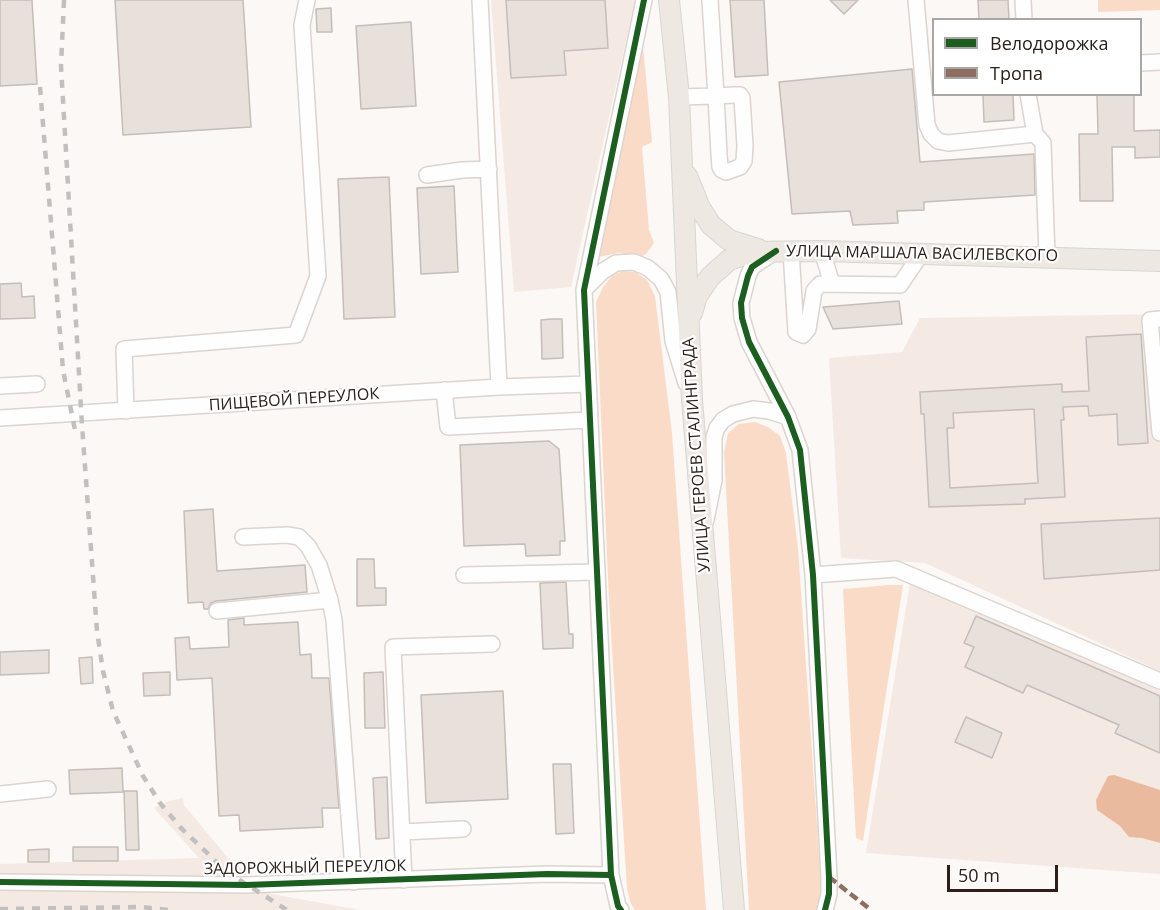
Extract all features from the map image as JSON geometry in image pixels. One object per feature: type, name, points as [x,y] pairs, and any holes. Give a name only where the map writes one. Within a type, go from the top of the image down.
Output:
[{"type":"main road","name":"УЛИЦА ГЕРОЕВ СТАЛИНГРАДА","points":[[669,0],[679,97],[692,400],[734,910]]},
{"type":"main road","points":[[681,157],[700,208],[711,225],[729,240],[750,248],[783,251]]},
{"type":"main road","name":"УЛИЦА МАРШАЛА ВАСИЛЕВСКОГО","points":[[689,325],[697,296],[710,277],[729,260],[740,255],[783,251],[822,251],[1160,261]]},
{"type":"street","points":[[126,411],[124,349],[296,335],[318,276],[302,25],[308,0]]},
{"type":"street","points":[[480,0],[499,387]]},
{"type":"street","points":[[621,910],[611,875],[584,290],[644,0]]},
{"type":"street","points":[[679,97],[716,96],[740,95],[742,98],[744,161],[740,167],[732,171],[722,170],[720,167],[716,96],[710,0]]},
{"type":"street","points":[[916,0],[927,125],[931,134],[938,141],[948,143],[1035,134]]},
{"type":"street","points":[[1023,0],[1024,18]]},
{"type":"street","points":[[1142,63],[1160,62]]},
{"type":"street","points":[[1028,96],[1035,134],[1043,143],[1047,257]]},
{"type":"street","points":[[427,175],[489,169]]},
{"type":"street","points":[[825,910],[829,894],[829,877],[813,575],[800,450],[788,417],[749,342],[742,318],[741,303],[752,267],[783,251],[796,332],[803,334],[808,329],[814,291],[820,284],[900,285],[921,254]]},
{"type":"street","points":[[822,251],[832,284]]},
{"type":"street","points":[[584,290],[603,271],[616,263],[634,262],[648,268],[661,279],[668,292],[673,341],[692,400]]},
{"type":"street","points":[[1160,319],[1150,320],[1160,433]]},
{"type":"street","points":[[0,386],[37,384]]},
{"type":"street","name":"ПИЩЕВОЙ ПЕРЕУЛОК","points":[[0,418],[444,390],[588,384]]},
{"type":"street","points":[[444,390],[448,427],[589,420]]},
{"type":"street","points":[[702,539],[714,480],[714,437],[717,428],[723,420],[743,410],[761,409],[788,417]]},
{"type":"street","points":[[243,537],[287,535],[299,537],[308,546],[318,565],[330,600],[334,620],[354,882]]},
{"type":"street","points":[[813,575],[896,569],[1160,681]]},
{"type":"street","points":[[464,575],[597,572]]},
{"type":"street","points":[[217,611],[330,600]]},
{"type":"street","points":[[404,880],[393,646],[492,644]]},
{"type":"street","points":[[0,794],[48,789]]},
{"type":"street","points":[[402,832],[463,829]]},
{"type":"street","name":"ЗАДОРОЖНЫЙ ПЕРЕУЛОК","points":[[0,882],[246,885],[547,874],[611,875]]},
{"type":"shaded area","points":[[491,0],[635,0],[571,287],[514,292]]},
{"type":"shaded area","points":[[1098,0],[1160,0],[1160,10],[1098,12]]},
{"type":"shaded area","points":[[643,46],[652,142],[642,147],[649,230],[654,243],[646,254],[640,257],[619,253],[598,257]]},
{"type":"shaded area","points":[[622,271],[635,272],[647,280],[655,296],[672,433],[706,910],[635,910],[627,889],[609,600],[596,302],[603,287],[612,276]]},
{"type":"shaded area","points":[[1160,314],[1160,671],[925,563],[841,558],[829,358],[902,352],[920,318]]},
{"type":"shaded area","points":[[755,422],[768,427],[780,436],[786,453],[798,548],[822,899],[817,910],[749,910],[724,452],[728,433],[739,424]]},
{"type":"shaded area","points":[[910,583],[1160,691],[1160,874],[866,853]]},
{"type":"shaded area","points":[[903,585],[863,841],[856,838],[843,589]]},
{"type":"shaded area","points":[[1114,775],[1160,790],[1160,843],[1129,837],[1120,826],[1097,810],[1096,800],[1108,776]]},
{"type":"shaded area","points":[[183,798],[184,805],[228,858],[271,894],[361,910],[0,910],[0,864],[199,858],[154,808]]},
{"type":"building","points":[[0,0],[32,0],[37,84],[0,86]]},
{"type":"building","points":[[115,0],[243,0],[251,127],[123,135]]},
{"type":"building","points":[[506,0],[605,0],[608,48],[564,51],[566,75],[511,78]]},
{"type":"building","points":[[730,0],[764,0],[768,75],[735,77]]},
{"type":"building","points":[[830,0],[858,0],[844,14]]},
{"type":"building","points":[[978,0],[1008,0],[1009,18],[979,18]]},
{"type":"building","points":[[331,8],[332,32],[317,32],[316,9]]},
{"type":"building","points":[[411,22],[416,106],[361,109],[356,26]]},
{"type":"building","points":[[912,69],[920,162],[1034,154],[1035,195],[924,202],[924,210],[897,211],[898,223],[853,225],[850,211],[792,214],[779,82]]},
{"type":"building","points":[[983,96],[1013,96],[1014,120],[984,122]]},
{"type":"building","points":[[1097,96],[1134,96],[1134,131],[1160,130],[1160,157],[1135,158],[1135,147],[1112,147],[1113,201],[1080,201],[1079,134],[1098,134]]},
{"type":"building","points":[[389,177],[395,317],[344,319],[338,179]]},
{"type":"building","points":[[454,186],[458,272],[421,274],[417,188]]},
{"type":"building","points":[[21,283],[22,297],[34,296],[35,318],[0,319],[0,284]]},
{"type":"building","points":[[899,301],[902,324],[833,329],[823,307]]},
{"type":"building","points":[[562,319],[563,358],[542,359],[541,320]]},
{"type":"building","points":[[1141,334],[1148,443],[1118,445],[1117,414],[1089,416],[1088,406],[1063,407],[1064,420],[1061,420],[1065,497],[1025,499],[1025,504],[929,507],[924,414],[921,414],[920,392],[1062,384],[1062,392],[1089,391],[1086,337]],"holes":[[[1034,409],[1038,483],[950,488],[947,428],[954,428],[953,413]]]},
{"type":"building","points":[[549,441],[559,449],[565,541],[560,541],[560,555],[526,556],[525,544],[464,546],[460,445]]},
{"type":"building","points":[[213,509],[217,571],[305,565],[307,592],[216,601],[211,603],[208,609],[204,609],[203,602],[188,603],[184,511]]},
{"type":"building","points":[[1160,518],[1160,570],[1044,579],[1041,524]]},
{"type":"building","points":[[357,559],[374,559],[375,588],[386,588],[386,605],[357,606]]},
{"type":"building","points":[[566,582],[569,634],[573,634],[573,648],[543,649],[540,583]]},
{"type":"building","points":[[976,616],[1160,696],[1160,753],[1115,733],[1119,725],[1027,685],[1023,693],[965,667],[974,647],[964,643]]},
{"type":"building","points":[[244,618],[244,625],[298,622],[300,655],[311,654],[312,678],[329,678],[339,808],[322,808],[323,827],[240,831],[239,815],[219,816],[212,678],[177,680],[175,638],[189,637],[190,649],[229,647],[228,620]]},
{"type":"building","points":[[49,650],[49,673],[0,675],[0,652]]},
{"type":"building","points":[[92,657],[93,683],[81,684],[79,658]]},
{"type":"building","points":[[170,672],[170,695],[144,696],[143,673]]},
{"type":"building","points":[[383,672],[385,728],[365,728],[364,673]]},
{"type":"building","points":[[503,691],[508,799],[426,803],[421,695]]},
{"type":"building","points":[[966,717],[1002,733],[992,758],[955,742]]},
{"type":"building","points":[[553,764],[571,764],[574,833],[556,834]]},
{"type":"building","points":[[122,768],[123,792],[70,794],[69,770]]},
{"type":"building","points":[[387,777],[389,838],[376,839],[373,778]]},
{"type":"building","points":[[124,791],[137,791],[139,850],[126,850]]},
{"type":"building","points":[[73,847],[118,847],[118,861],[73,861]]},
{"type":"building","points":[[49,849],[49,862],[28,862],[28,850]]},
{"type":"railway","points":[[64,0],[61,66],[82,425],[97,631],[103,671],[113,711],[143,776],[160,803],[181,828],[227,872],[287,910]]},
{"type":"railway","points":[[40,87],[63,370],[76,435]]},
{"type":"railway","points":[[0,909],[141,907],[168,910]]},
{"type":"marked path","points":[[829,877],[871,910]]},
{"type":"cycle path","points":[[621,910],[611,875],[584,290],[644,0]]},
{"type":"cycle path","points":[[776,251],[752,267],[741,303],[742,318],[749,342],[788,417],[800,450],[813,575],[829,877],[829,894],[825,910]]},
{"type":"cycle path","points":[[0,882],[246,885],[547,874],[611,875]]}]
